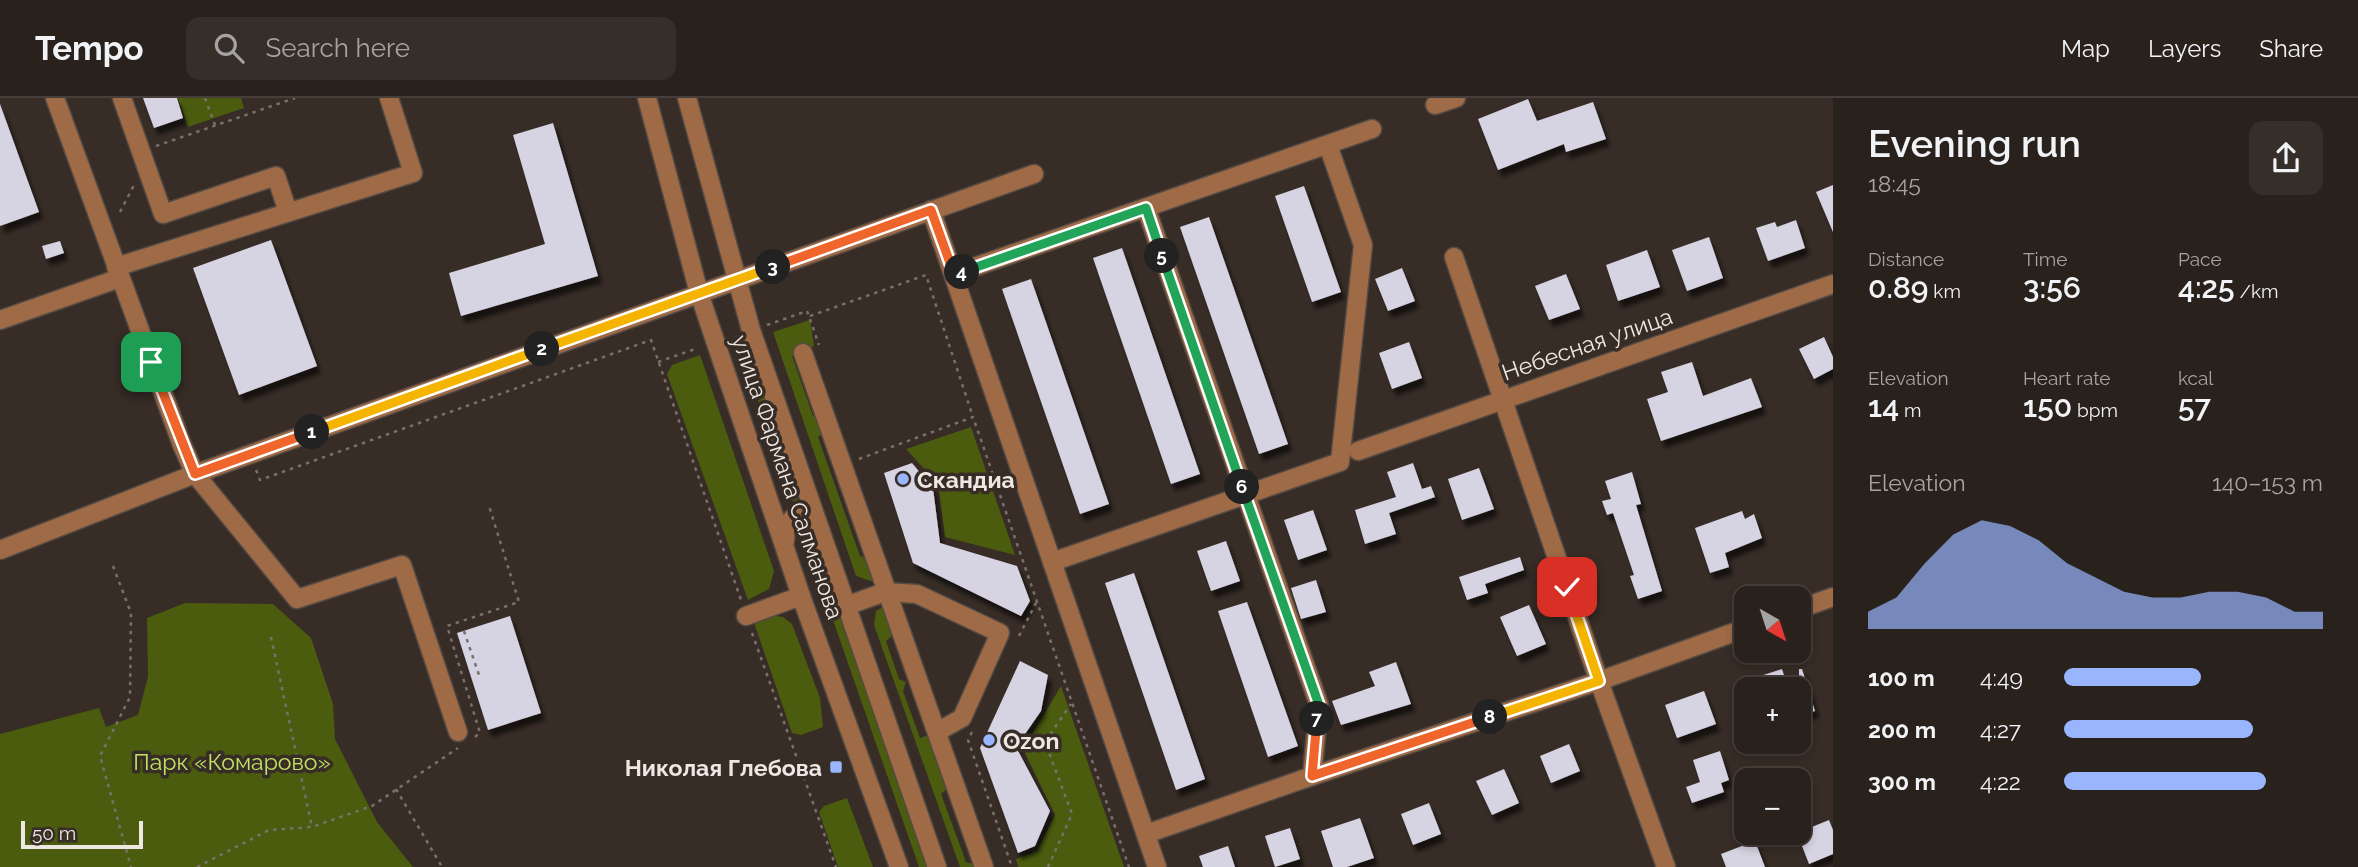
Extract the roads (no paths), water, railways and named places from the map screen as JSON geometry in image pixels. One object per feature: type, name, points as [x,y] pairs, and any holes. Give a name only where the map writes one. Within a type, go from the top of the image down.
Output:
[{"type":"street","points":[[55,98],[195,474],[297,598],[402,565],[462,740]]},
{"type":"street","points":[[122,98],[163,214],[276,176],[288,212]]},
{"type":"street","points":[[0,320],[118,273],[288,212],[413,173],[389,98]]},
{"type":"street","name":"улица Фармана Салманова","points":[[647,98],[699,293],[802,596],[900,867]]},
{"type":"street","name":"улица Фармана Салманова","points":[[687,98],[736,280],[937,867]]},
{"type":"street","points":[[1435,105],[1456,98]]},
{"type":"street","points":[[954,274],[1372,130]]},
{"type":"street","points":[[1052,562],[1340,461],[1363,245],[1328,145]]},
{"type":"street","points":[[0,550],[195,474],[1034,174]]},
{"type":"street","points":[[1146,208],[1319,705],[1315,776]]},
{"type":"street","points":[[931,210],[1157,867]]},
{"type":"street","points":[[1454,257],[1599,681],[1666,867]]},
{"type":"street","name":"Небесная улица","points":[[1358,451],[1833,284]]},
{"type":"street","points":[[803,353],[984,867]]},
{"type":"street","points":[[785,542],[786,525],[796,516],[808,517],[820,530]]},
{"type":"street","points":[[846,606],[885,592],[916,594],[1000,633],[962,718],[937,732]]},
{"type":"street","points":[[746,616],[802,596]]},
{"type":"street","points":[[1811,605],[1833,597]]},
{"type":"street","points":[[1146,834],[1599,681],[1734,632]]},
{"type":"place","name":"Скандиа","points":[[903,479]]},
{"type":"place","name":"Ozon","points":[[989,740]]},
{"type":"place","name":"Николая Глебова","points":[[836,767]]},
{"type":"park label","name":"Парк «Комарово»","points":[[232,761]]}]
